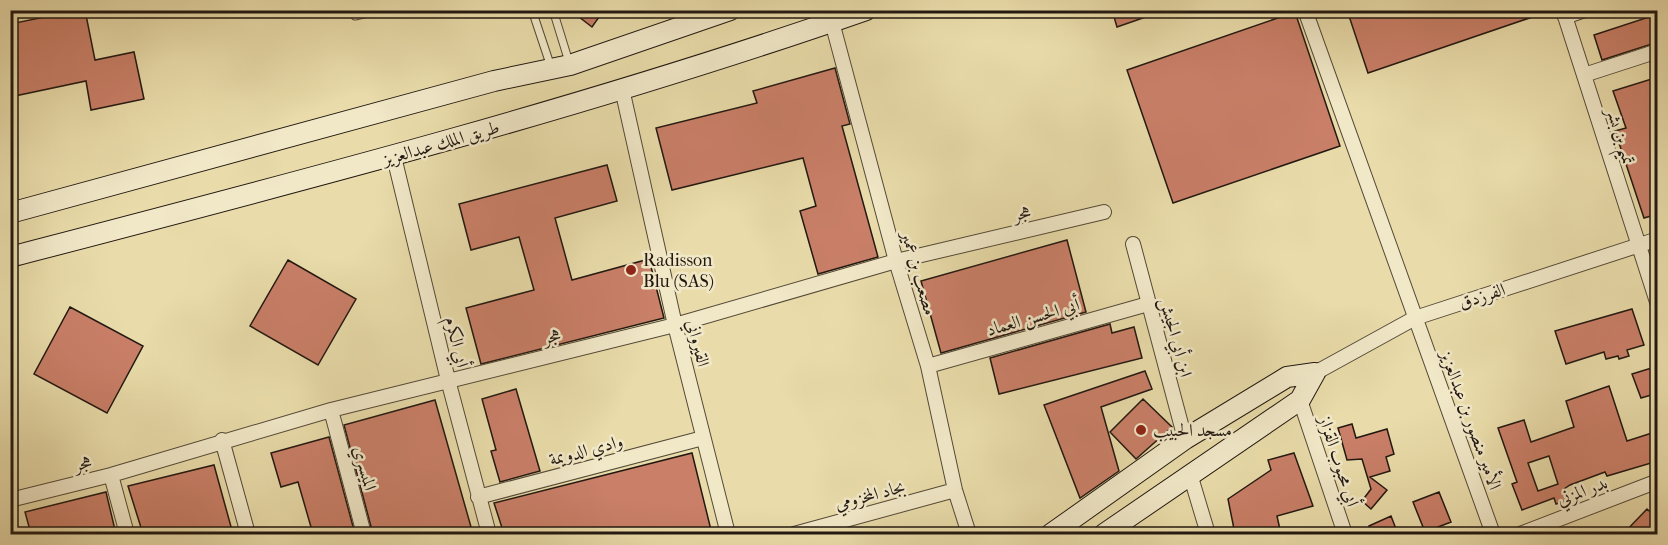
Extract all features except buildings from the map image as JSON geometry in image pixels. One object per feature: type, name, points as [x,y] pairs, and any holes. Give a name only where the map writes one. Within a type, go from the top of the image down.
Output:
[{"type":"main road","points":[[10,213],[494,81],[561,67],[692,17],[730,10]]},
{"type":"main road","name":"طريق الملك عبدالعزيز","points":[[10,257],[394,157],[622,89],[866,10]]},
{"type":"main road","points":[[1108,533],[1190,474],[1300,400],[1315,373]]},
{"type":"main road","name":"الفرزدق","points":[[1051,534],[1185,439],[1287,377],[1315,373]]},
{"type":"street","name":"الأمير منصور بن عبدالعزيز","points":[[1305,10],[1493,534]]},
{"type":"street","points":[[1564,14],[1585,10]]},
{"type":"street","name":"تميم بن بشر","points":[[1564,14],[1637,246],[1658,305]]},
{"type":"street","name":"مصعب بن عمير","points":[[832,22],[896,261],[928,366],[956,490],[969,534]]},
{"type":"street","points":[[1584,75],[1658,51]]},
{"type":"street","name":"القيرواني","points":[[622,89],[675,325],[728,534]]},
{"type":"street","name":"أبي الكرم","points":[[394,157],[448,380],[489,534]]},
{"type":"street","name":"هجر","points":[[10,500],[111,475],[222,440],[331,410],[675,325],[896,261],[1104,212]]},
{"type":"street","name":"الفرزدق","points":[[1315,373],[1415,318],[1658,239]]},
{"type":"street","name":"ابن أبي الجيش","points":[[1132,244],[1185,439]]},
{"type":"street","name":"أبي الحسن العماد","points":[[928,366],[1148,304]]},
{"type":"street","name":"أبي محبوب القزاز","points":[[1300,400],[1345,534]]},
{"type":"street","name":"الميسري","points":[[331,410],[364,534]]},
{"type":"street","name":"وادي الدويمة","points":[[478,497],[703,438]]},
{"type":"street","points":[[222,440],[248,534]]},
{"type":"street","points":[[1190,474],[1208,534]]},
{"type":"street","points":[[111,475],[127,534]]},
{"type":"street","name":"بدر المزني","points":[[1520,534],[1658,482]]},
{"type":"street","name":"بجاد المخزومي","points":[[794,534],[956,490]]},
{"type":"lane","points":[[350,10],[355,16],[381,10]]},
{"type":"lane","points":[[532,10],[561,67]]},
{"type":"lane","points":[[553,10],[561,67]]},
{"type":"place","name":"Radisson Blu (SAS)","points":[[631,270]]},
{"type":"place","name":"مسجد الحبيب","points":[[1141,430]]}]
